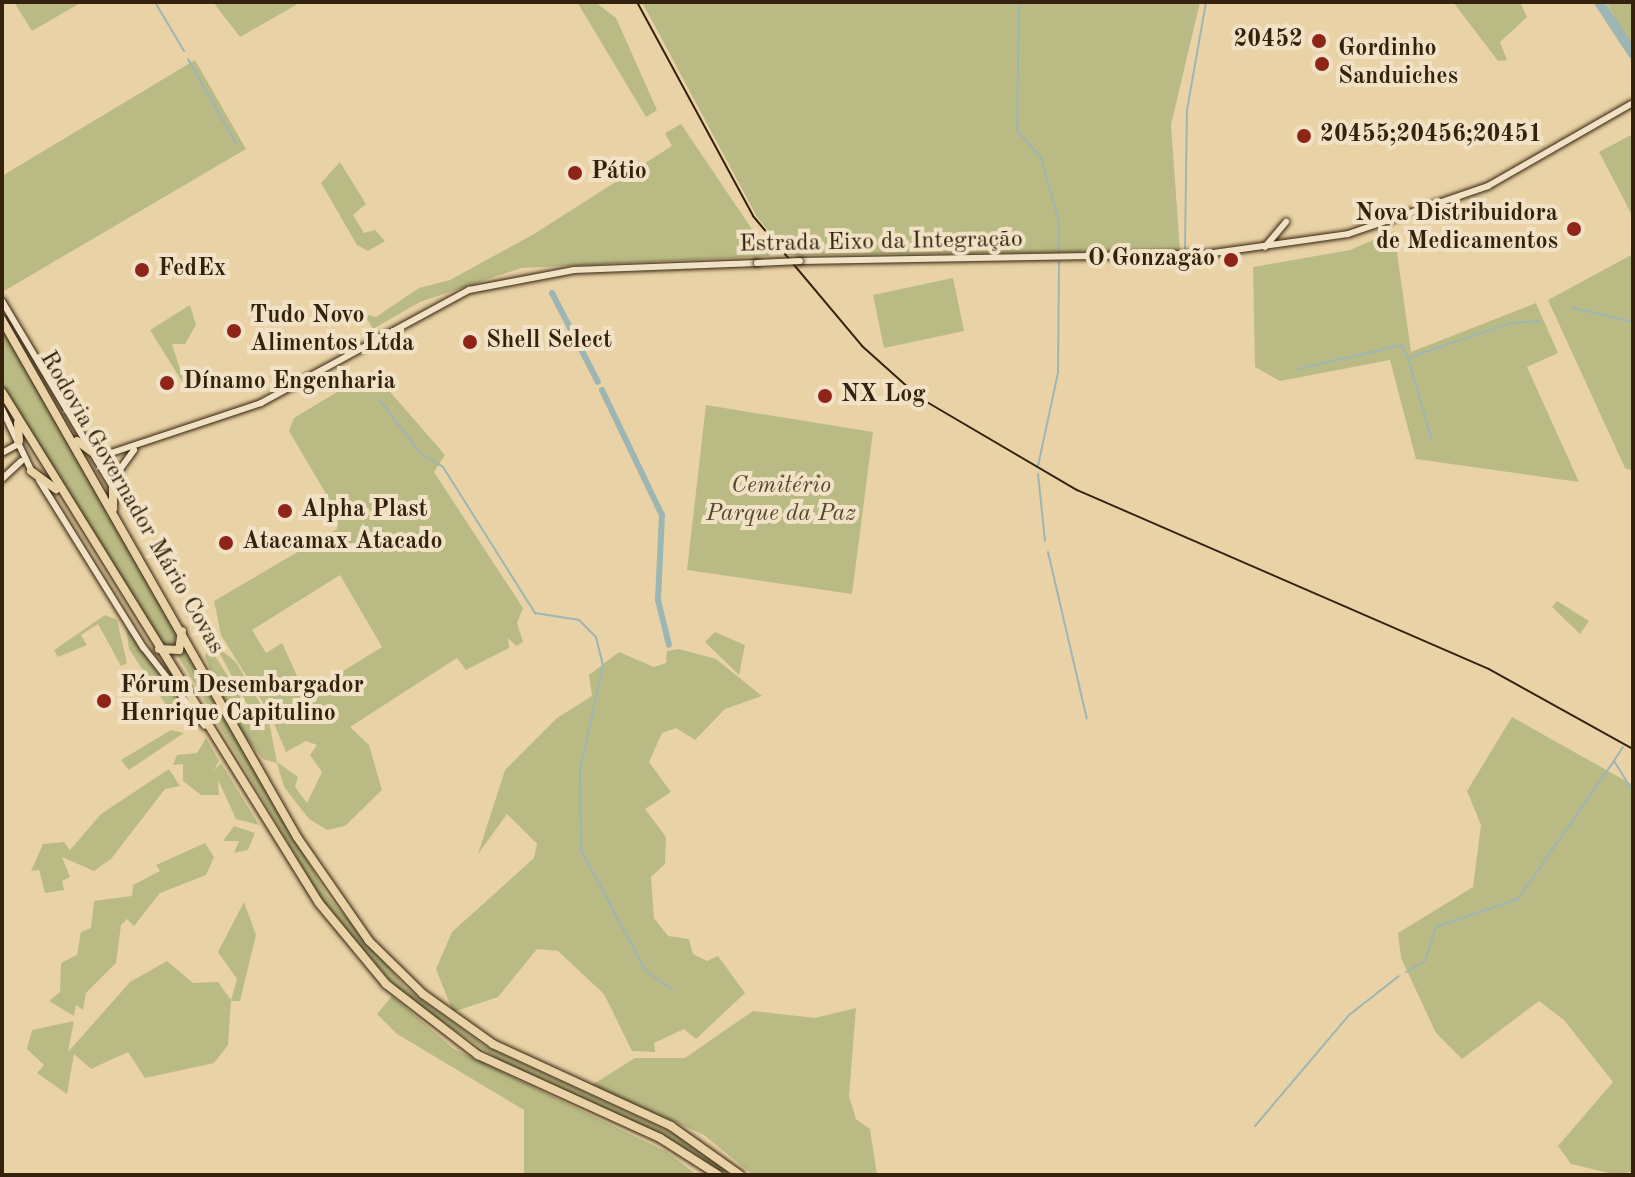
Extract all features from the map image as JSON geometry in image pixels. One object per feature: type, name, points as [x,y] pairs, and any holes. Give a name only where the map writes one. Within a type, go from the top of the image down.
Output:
[{"type":"highway","name":"Rodovia Governador Mário Covas","points":[[2,320],[181,624],[329,888],[403,977],[497,1047],[671,1126],[740,1175]]},
{"type":"highway","name":"Rodovia Governador Mário Covas","points":[[2,392],[155,646],[244,775],[327,914],[403,999],[500,1067],[660,1138],[718,1175]]},
{"type":"highway","points":[[17,418],[19,441]]},
{"type":"highway","points":[[71,436],[99,457]]},
{"type":"highway","points":[[31,471],[64,496]]},
{"type":"highway","points":[[113,487],[113,510]]},
{"type":"highway","points":[[155,646],[179,650],[181,624]]},
{"type":"main road","name":"Estrada Eixo da Integração","points":[[99,457],[137,448],[261,403],[469,290],[574,270],[1264,248],[1348,234],[1446,203],[1633,103]]},
{"type":"main road","points":[[1264,248],[1286,222]]},
{"type":"main road","points":[[2,301],[99,457],[113,487]]},
{"type":"main road","points":[[2,409],[19,441],[21,461]]},
{"type":"main road","points":[[2,454],[19,441]]},
{"type":"main road","points":[[113,487],[118,466],[137,448]]},
{"type":"main road","points":[[2,454],[21,461],[31,471],[143,647],[244,775]]},
{"type":"main road","points":[[2,479],[21,461]]},
{"type":"main road","points":[[9,473],[31,471]]},
{"type":"green space","points":[[14,2],[82,2],[32,31]]},
{"type":"green space","points":[[213,2],[301,2],[240,37]]},
{"type":"green space","points":[[577,2],[595,2],[616,18],[657,110],[646,117]]},
{"type":"green space","points":[[642,2],[1200,2],[1171,125],[1180,251],[787,255],[757,217]]},
{"type":"green space","points":[[1453,2],[1520,2],[1527,17],[1500,42],[1507,60],[1498,61]]},
{"type":"green space","points":[[1606,2],[1633,2],[1633,45],[1627,39]]},
{"type":"green space","points":[[195,60],[246,149],[4,291],[2,176]]},
{"type":"green space","points":[[681,124],[770,256],[521,268],[420,302],[373,329],[364,314],[376,317],[419,288],[450,280],[534,234],[672,146],[665,133]]},
{"type":"green space","points":[[1633,134],[1633,217],[1599,152]]},
{"type":"green space","points":[[340,162],[366,204],[353,215],[364,233],[375,230],[385,241],[368,251],[357,245],[321,183]]},
{"type":"green space","points":[[1394,231],[1411,352],[1536,303],[1558,353],[1527,367],[1579,482],[1416,459],[1390,360],[1280,381],[1255,367],[1253,267],[1350,250]]},
{"type":"green space","points":[[1633,254],[1633,471],[1625,468],[1548,300]]},
{"type":"green space","points":[[953,278],[964,331],[884,348],[873,295]]},
{"type":"green space","points":[[190,305],[196,325],[185,344],[172,344],[181,372],[194,378],[186,388],[150,330]]},
{"type":"green space","points":[[2,329],[178,626],[173,646],[163,647],[2,385]]},
{"type":"green space","points":[[372,371],[445,455],[434,472],[523,608],[517,623],[523,642],[516,646],[508,638],[509,648],[466,670],[457,658],[350,727],[369,745],[382,790],[345,826],[327,830],[309,819],[284,787],[277,763],[263,759],[231,719],[205,657],[208,644],[266,739],[215,645],[236,662],[268,717],[277,762],[298,777],[295,787],[307,803],[322,772],[310,755],[317,745],[306,741],[286,752],[270,714],[221,635],[214,601],[337,529],[336,511],[289,431],[294,418]],"holes":[[[340,575],[382,647],[311,691],[317,701],[310,704],[282,643],[266,653],[252,630]]]},
{"type":"green space","name":"Cemitério Parque da Paz","points":[[706,405],[873,432],[852,594],[687,570]]},
{"type":"green space","points":[[1557,601],[1589,621],[1580,634],[1552,607]]},
{"type":"green space","points":[[105,615],[117,620],[127,663],[121,666],[98,624],[81,635],[87,645],[58,657],[54,650]]},
{"type":"green space","points":[[126,627],[178,701],[168,708],[129,649]]},
{"type":"green space","points":[[715,632],[745,645],[739,675],[705,642]]},
{"type":"green space","points":[[679,649],[716,659],[762,696],[725,709],[695,740],[676,728],[662,733],[649,762],[671,792],[645,809],[666,837],[665,864],[651,877],[654,918],[668,936],[689,939],[693,954],[707,961],[718,956],[745,993],[696,1039],[684,1029],[654,1043],[655,1052],[632,1051],[604,994],[558,951],[537,949],[498,997],[453,1012],[436,969],[452,932],[534,858],[537,844],[507,814],[478,854],[505,770],[557,718],[592,696],[589,675],[619,652],[654,667],[666,663],[667,651]]},
{"type":"green space","points":[[187,650],[327,895],[406,988],[485,1046],[686,1139],[736,1175],[722,1175],[689,1151],[511,1068],[403,995],[327,908],[178,656]]},
{"type":"green space","points":[[1512,717],[1633,785],[1633,1171],[1618,1175],[1571,1164],[1558,1146],[1613,1082],[1564,1020],[1539,1001],[1462,1059],[1436,1033],[1401,958],[1398,933],[1473,887],[1481,825],[1467,791]]},
{"type":"green space","points":[[171,730],[184,733],[129,770],[121,760]]},
{"type":"green space","points":[[206,738],[219,761],[214,770],[221,763],[259,825],[236,819],[218,780],[219,795],[201,795],[183,781],[183,764],[173,765],[177,755],[197,753]]},
{"type":"green space","points":[[169,769],[180,786],[165,789],[111,859],[94,871],[62,857],[70,877],[62,881],[64,890],[45,893],[39,870],[31,871],[43,844],[64,842],[70,850],[101,814]]},
{"type":"green space","points":[[234,826],[255,833],[248,850],[234,853],[239,841],[223,841]]},
{"type":"green space","points":[[205,843],[214,857],[206,875],[160,893],[134,926],[127,919],[121,925],[116,963],[86,993],[83,1010],[76,1005],[74,1016],[49,1001],[60,992],[61,963],[77,955],[81,932],[91,928],[94,901],[132,896],[133,885],[160,871],[156,865]]},
{"type":"green space","points":[[244,902],[256,935],[240,1001],[231,1001],[228,1045],[214,1063],[145,1078],[128,1052],[91,1069],[74,1054],[67,1094],[37,1073],[44,1065],[27,1049],[32,1030],[74,1021],[68,1052],[130,982],[167,961],[193,983],[218,982],[231,1000],[237,979],[218,952]]},
{"type":"green space","points":[[392,996],[454,1049],[667,1152],[697,1175],[524,1175],[524,1110],[397,1034],[377,1014]]},
{"type":"green space","points":[[856,1008],[849,1096],[856,1119],[870,1129],[877,1175],[753,1175],[704,1135],[592,1085],[635,1058],[685,1058],[753,1011],[815,1018]]},
{"type":"waterway","points":[[155,2],[184,51]]},
{"type":"waterway","points":[[1019,2],[1017,130],[1041,158],[1059,222],[1059,252]]},
{"type":"waterway","points":[[1185,248],[1187,110],[1206,2]]},
{"type":"waterway","points":[[1599,2],[1633,54]]},
{"type":"waterway","points":[[188,59],[236,143]]},
{"type":"waterway","points":[[1038,466],[1058,373],[1059,262]]},
{"type":"waterway","points":[[552,293],[598,382]]},
{"type":"waterway","points":[[1573,308],[1633,322]]},
{"type":"waterway","points":[[1298,369],[1402,345],[1408,358],[1511,323],[1540,321]]},
{"type":"waterway","points":[[1408,358],[1432,441]]},
{"type":"waterway","points":[[602,390],[662,515],[658,600],[669,645]]},
{"type":"waterway","points":[[379,399],[420,453],[443,467],[535,613],[579,620],[596,637],[603,665],[580,770],[581,850],[645,970],[673,990]]},
{"type":"waterway","points":[[1038,474],[1045,541]]},
{"type":"waterway","points":[[1048,552],[1087,719]]},
{"type":"waterway","points":[[1623,747],[1614,761],[1633,792]]},
{"type":"waterway","points":[[1406,972],[1425,961],[1436,927],[1518,899],[1614,761]]},
{"type":"waterway","points":[[1255,1126],[1349,1015],[1399,976]]},
{"type":"tram line","points":[[637,2],[753,216],[862,346],[920,398],[1077,490],[1489,669],[1633,749]]},
{"type":"place","name":"20452","points":[[1319,41]]},
{"type":"place","name":"Gordinho Sanduiches","points":[[1322,64]]},
{"type":"place","name":"20455;20456;20451","points":[[1304,136]]},
{"type":"place","name":"Pátio","points":[[575,173]]},
{"type":"place","name":"Nova Distribuidora de Medicamentos","points":[[1574,229]]},
{"type":"place","name":"O Gonzagão","points":[[1231,260]]},
{"type":"place","name":"FedEx","points":[[142,270]]},
{"type":"place","name":"Tudo Novo Alimentos Ltda","points":[[234,331]]},
{"type":"place","name":"Shell Select","points":[[470,342]]},
{"type":"place","name":"Dínamo Engenharia","points":[[167,383]]},
{"type":"place","name":"NX Log","points":[[825,396]]},
{"type":"place","name":"Alpha Plast","points":[[285,511]]},
{"type":"place","name":"Atacamax Atacado","points":[[226,543]]},
{"type":"place","name":"Fórum Desembargador Henrique Capitulino","points":[[104,701]]}]
